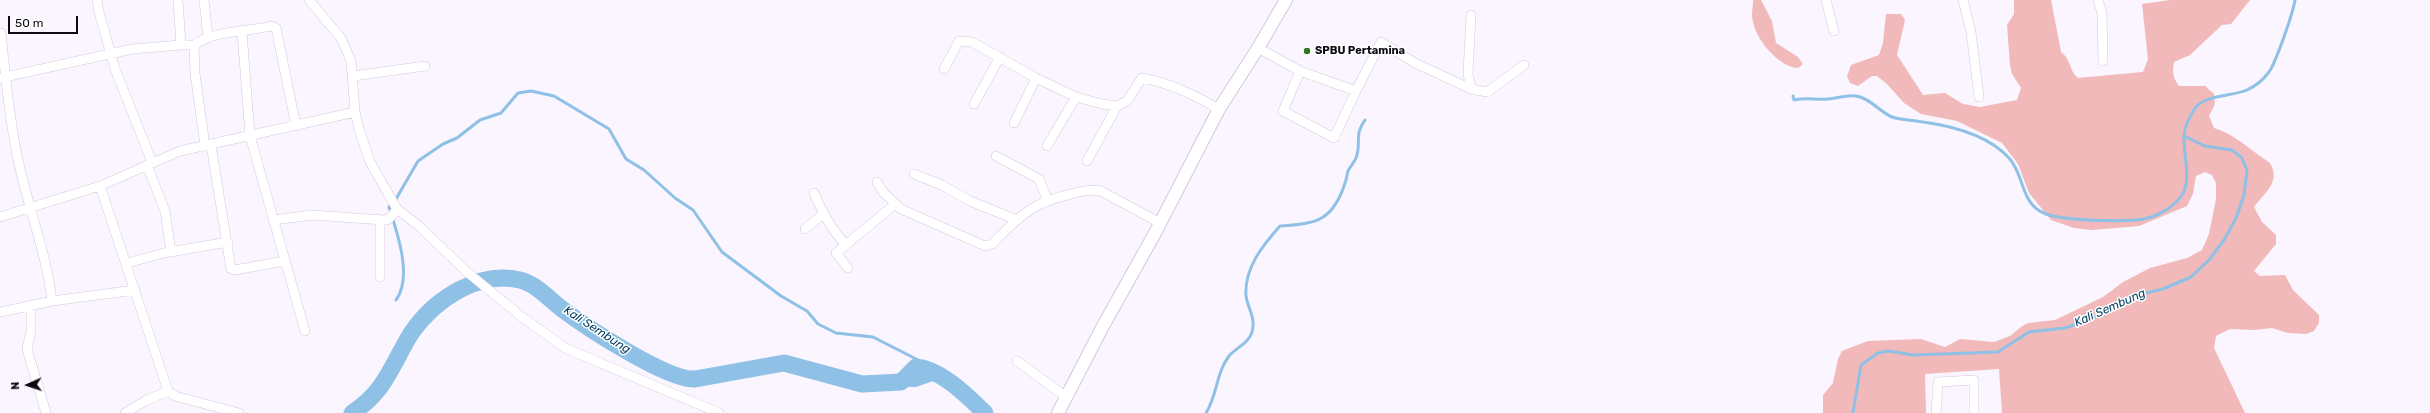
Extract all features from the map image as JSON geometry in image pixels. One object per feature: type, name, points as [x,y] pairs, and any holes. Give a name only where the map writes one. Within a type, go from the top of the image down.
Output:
[{"type":"main road","points":[[1058,413],[1065,396],[1160,223],[1219,109],[1258,48],[1286,0]]},
{"type":"street","points":[[97,0],[98,12],[110,54],[150,164],[165,211],[171,252]]},
{"type":"street","points":[[178,0],[181,45]]},
{"type":"street","points":[[204,0],[208,38]]},
{"type":"street","points":[[309,0],[341,38],[351,61],[355,112],[370,162],[391,211],[380,277]]},
{"type":"street","points":[[1826,0],[1834,31]]},
{"type":"street","points":[[1963,0],[1971,32],[1979,97]]},
{"type":"street","points":[[2098,0],[2102,13],[2103,62]]},
{"type":"street","points":[[1471,15],[1468,67],[1471,89]]},
{"type":"street","points":[[3,78],[132,49],[194,45],[208,38],[271,26],[276,28],[296,126]]},
{"type":"street","points":[[242,32],[250,136],[304,331]]},
{"type":"street","points":[[2,33],[3,78],[20,172],[49,279],[52,301]]},
{"type":"street","points":[[944,69],[959,41],[963,40],[972,42],[1036,78],[1076,96],[1117,106]]},
{"type":"street","points":[[1300,71],[1283,111],[1334,138],[1381,42],[1415,63],[1471,89],[1488,92],[1524,65]]},
{"type":"street","points":[[194,45],[194,73],[228,242],[231,268],[235,270],[284,261]]},
{"type":"street","points":[[1258,48],[1300,71],[1356,91]]},
{"type":"street","points":[[974,104],[1000,57]]},
{"type":"street","points":[[353,76],[425,66]]},
{"type":"street","points":[[1014,123],[1036,78]]},
{"type":"street","points":[[1087,161],[1117,106],[1127,101],[1142,78],[1156,80],[1188,92],[1219,109]]},
{"type":"street","points":[[1047,146],[1076,96]]},
{"type":"street","points":[[0,216],[30,209],[100,186],[180,151],[355,112]]},
{"type":"street","points":[[996,156],[1039,180],[1047,199]]},
{"type":"street","points":[[914,174],[942,185],[970,201],[1017,220]]},
{"type":"street","points":[[877,182],[894,205],[985,246],[992,244],[1017,220],[1047,199],[1090,189],[1101,191],[1160,223]]},
{"type":"street","points":[[100,186],[127,263],[168,391],[174,396],[239,413]]},
{"type":"street","points":[[814,193],[823,214],[834,232],[845,244]]},
{"type":"street","points":[[848,268],[836,253],[894,205]]},
{"type":"street","points":[[273,220],[312,215],[391,211],[419,226],[467,272],[499,296],[522,317],[565,348],[719,413]]},
{"type":"street","points":[[805,229],[823,214]]},
{"type":"street","points":[[127,263],[171,252],[228,242]]},
{"type":"street","points":[[0,312],[52,301],[135,290]]},
{"type":"street","points":[[31,305],[31,331],[28,348],[46,413]]},
{"type":"street","points":[[1017,361],[1065,396]]},
{"type":"street","points":[[1936,413],[1938,382],[1968,380],[1974,380],[1974,413]]},
{"type":"street","points":[[125,413],[145,400],[168,391]]},
{"type":"shaded area","points":[[1753,0],[1761,0],[1772,21],[1776,43],[1798,57],[1803,64],[1798,68],[1791,67],[1776,58],[1764,45],[1755,29],[1753,22]]},
{"type":"shaded area","points":[[2014,0],[2051,0],[2061,52],[2067,58],[2073,72],[2078,78],[2143,72],[2148,59],[2142,4],[2170,0],[2250,0],[2231,24],[2222,25],[2190,55],[2174,62],[2173,69],[2174,78],[2179,86],[2205,86],[2214,94],[2215,104],[2209,116],[2214,128],[2229,134],[2270,163],[2274,176],[2273,181],[2254,207],[2262,222],[2276,235],[2276,244],[2254,271],[2260,276],[2285,275],[2293,290],[2319,315],[2319,323],[2314,331],[2306,334],[2288,333],[2272,328],[2255,330],[2230,329],[2216,336],[2214,348],[2245,413],[2002,413],[1999,369],[1925,374],[1926,413],[1823,413],[1823,395],[1833,383],[1838,359],[1842,351],[1868,341],[1921,339],[1945,347],[1960,339],[1994,342],[2010,336],[2028,323],[2055,320],[2103,297],[2123,282],[2150,268],[2187,258],[2202,250],[2209,234],[2216,199],[2216,183],[2212,175],[2205,172],[2196,176],[2193,194],[2187,206],[2139,226],[2092,230],[2074,228],[2051,220],[2029,193],[2018,164],[2002,143],[1957,121],[1921,114],[1904,103],[1887,84],[1877,76],[1872,76],[1858,86],[1850,83],[1847,76],[1851,65],[1879,55],[1883,43],[1886,14],[1901,14],[1905,20],[1897,55],[1923,95],[1945,93],[1963,104],[1980,107],[2017,100],[2021,88],[2012,74],[2010,65],[2007,25],[2014,14]]},
{"type":"waterway","points":[[1793,96],[1794,100],[1828,99],[1845,96],[1861,97],[1892,117],[1946,126],[1969,133],[1991,143],[2009,158],[2018,173],[2027,197],[2038,210],[2046,214],[2067,218],[2095,220],[2144,219],[2155,216],[2175,203],[2185,189],[2187,174],[2184,133],[2195,108],[2199,104],[2212,98],[2247,90],[2264,78],[2272,67],[2280,48],[2295,0]]},
{"type":"waterway","points":[[396,300],[401,290],[403,267],[399,241],[389,207],[396,199],[418,161],[443,144],[457,138],[480,120],[501,113],[518,93],[531,91],[554,96],[609,129],[626,159],[644,170],[675,198],[693,210],[722,252],[781,296],[807,311],[818,324],[836,333],[873,337],[924,363],[925,368]]},
{"type":"waterway","points":[[1206,413],[1210,406],[1221,370],[1229,356],[1248,339],[1252,332],[1253,322],[1246,296],[1246,286],[1251,267],[1261,249],[1280,226],[1305,224],[1323,217],[1330,212],[1336,204],[1348,171],[1356,157],[1359,134],[1365,120]]},
{"type":"waterway","name":"Kali Sembung","points":[[1853,413],[1861,365],[1878,353],[1889,351],[1913,355],[1998,352],[2029,332],[2065,328],[2090,319],[2133,296],[2163,289],[2191,277],[2209,260],[2224,240],[2236,218],[2244,195],[2247,170],[2242,158],[2232,150],[2205,146],[2184,136]]},
{"type":"waterway","name":"Kali Sembung","points":[[352,413],[364,404],[381,386],[412,332],[445,298],[474,283],[489,279],[505,278],[526,282],[542,292],[562,309],[589,328],[627,352],[666,371],[683,377],[695,379],[784,363],[862,384],[901,382],[916,367],[925,369],[944,378],[953,384],[985,413]]},
{"type":"waterway","name":"Kali Sembung","points":[[901,382],[915,382],[935,375]]},
{"type":"place","name":"SPBU Pertamina","points":[[1307,51]]}]
